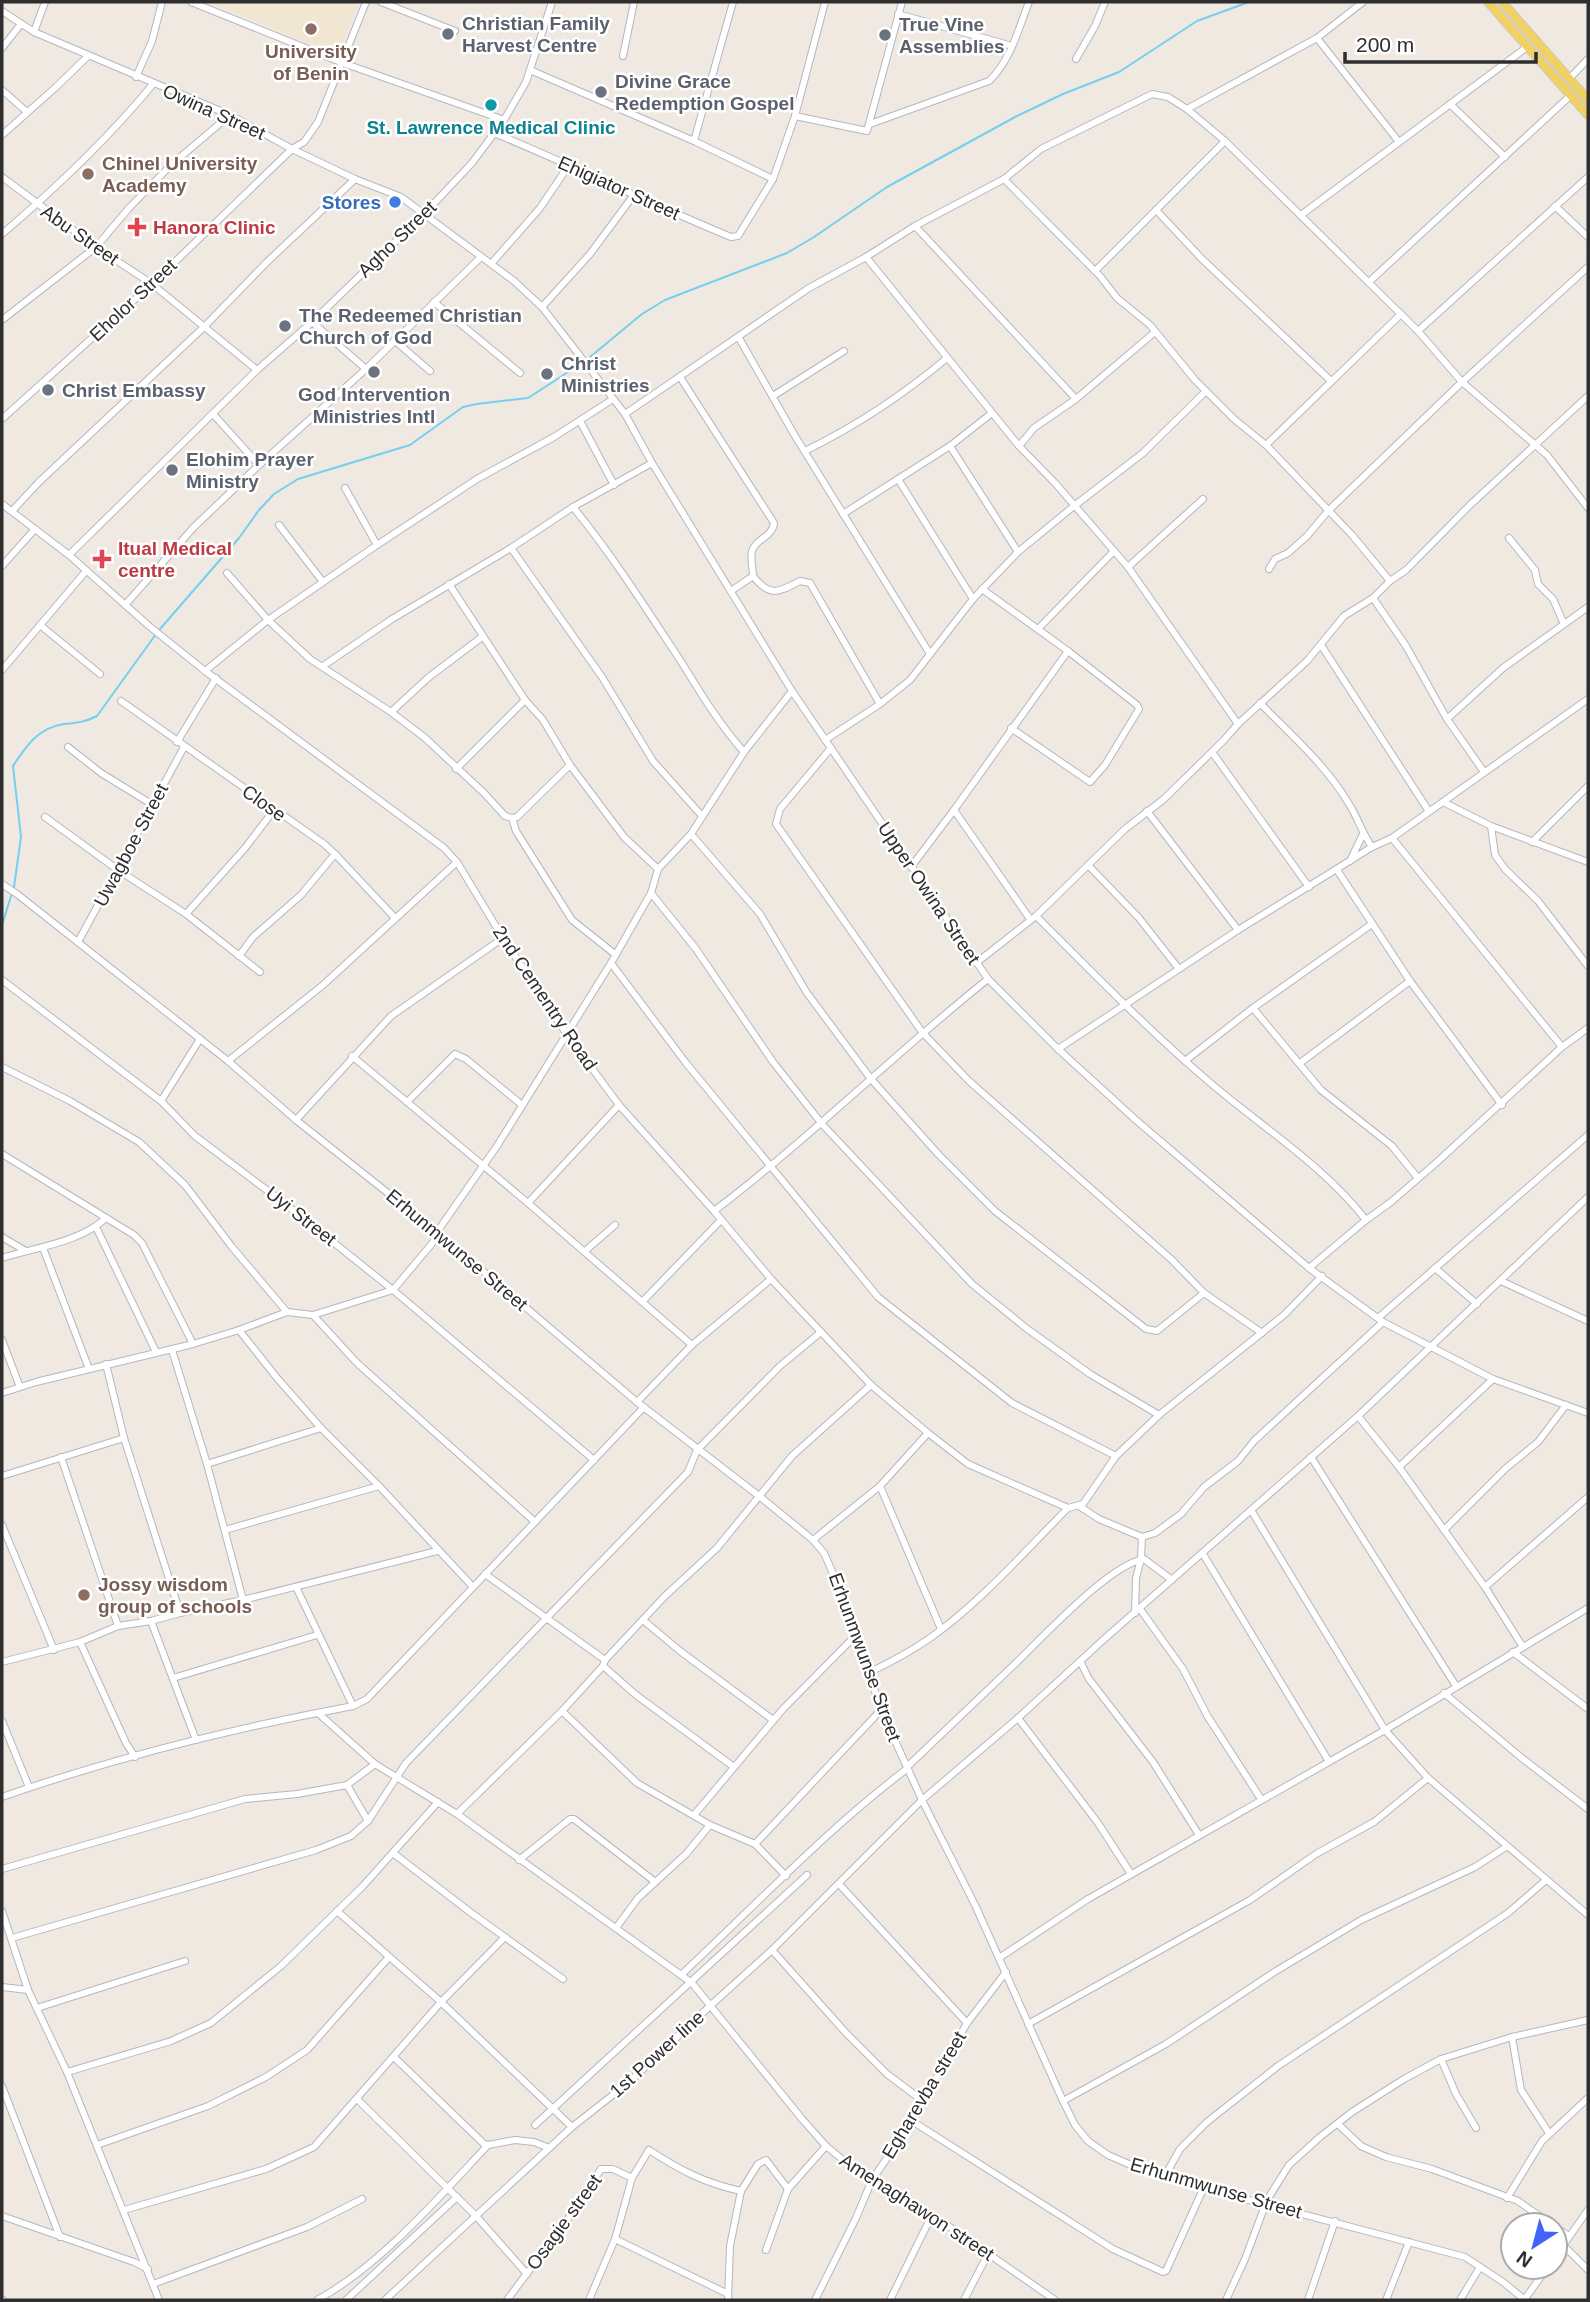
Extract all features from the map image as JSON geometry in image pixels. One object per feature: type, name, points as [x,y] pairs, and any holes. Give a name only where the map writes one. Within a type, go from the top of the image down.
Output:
[{"type":"main road","points":[[1488,2],[1588,116]]},
{"type":"main road","points":[[1502,2],[1588,100]]},
{"type":"street","points":[[34,32],[45,2]]},
{"type":"street","points":[[136,76],[152,40],[162,2]]},
{"type":"street","points":[[191,2],[342,63],[504,120]]},
{"type":"street","name":"Eholor Street","points":[[2,419],[152,284],[292,149],[304,142],[318,121],[366,2]]},
{"type":"street","points":[[381,2],[455,31]]},
{"type":"street","name":"Agho Street","points":[[69,555],[257,370],[312,322],[425,213],[472,163],[504,120],[526,82],[552,2]]},
{"type":"street","points":[[623,56],[634,2]]},
{"type":"street","points":[[694,141],[733,2]]},
{"type":"street","points":[[530,70],[774,179],[795,116],[825,2]]},
{"type":"street","points":[[795,116],[865,132],[869,129],[902,2]]},
{"type":"street","points":[[870,124],[989,81],[999,72],[1029,2]]},
{"type":"street","points":[[1076,59],[1105,2]]},
{"type":"street","points":[[1187,109],[1317,38],[1363,2]]},
{"type":"street","name":"Owina Street","points":[[2,11],[34,32],[230,115],[292,149],[401,197],[425,213]]},
{"type":"street","points":[[898,14],[1012,46]]},
{"type":"street","points":[[2,47],[21,24]]},
{"type":"street","points":[[1317,38],[1399,142]]},
{"type":"street","points":[[1301,215],[1527,47]]},
{"type":"street","points":[[2,135],[88,56]]},
{"type":"street","points":[[1569,79],[1588,59]]},
{"type":"street","points":[[2,234],[124,120],[153,84]]},
{"type":"street","points":[[2,90],[27,112]]},
{"type":"street","points":[[625,414],[809,288],[1004,178],[1041,149],[1152,94],[1168,97],[1187,109],[1225,141],[1418,331],[1462,382],[1547,455],[1588,508]]},
{"type":"street","points":[[1369,282],[1570,96]]},
{"type":"street","points":[[1450,104],[1505,157]]},
{"type":"street","points":[[2,320],[96,247],[171,165],[230,115]]},
{"type":"street","name":"Ehigiator Street","points":[[494,134],[569,164],[633,196],[731,237],[738,236],[742,231],[774,179]]},
{"type":"street","points":[[1095,271],[1225,141]]},
{"type":"street","points":[[491,264],[540,208],[569,164]]},
{"type":"street","name":"Abu Street","points":[[2,177],[96,247],[152,284],[257,370]]},
{"type":"street","points":[[1418,331],[1588,177]]},
{"type":"street","points":[[1004,178],[1095,271],[1117,298],[1155,332],[1206,391],[1266,445],[1352,535],[1390,581]]},
{"type":"street","points":[[12,512],[38,482],[204,327],[267,262],[355,179]]},
{"type":"street","points":[[542,307],[590,254],[633,196]]},
{"type":"street","points":[[1555,206],[1588,237]]},
{"type":"street","points":[[1156,209],[1202,259],[1331,381]]},
{"type":"street","name":"Upper Owina Street","points":[[425,213],[542,307],[625,414],[652,463],[792,691],[988,979],[1058,1049],[1137,1121],[1310,1268],[1380,1320],[1493,1379],[1588,1413]]},
{"type":"street","points":[[915,226],[1076,399]]},
{"type":"street","points":[[125,605],[194,527],[259,464],[366,369],[481,257]]},
{"type":"street","points":[[866,257],[1019,446],[1128,567],[1238,724]]},
{"type":"street","points":[[1269,569],[1275,559],[1288,553],[1307,536],[1328,511],[1462,382],[1588,267]]},
{"type":"street","points":[[434,302],[520,373]]},
{"type":"street","points":[[1266,445],[1401,314]]},
{"type":"street","points":[[312,322],[366,369]]},
{"type":"street","points":[[1019,446],[1044,420],[1076,399],[1155,332]]},
{"type":"street","points":[[738,338],[930,654]]},
{"type":"street","points":[[394,340],[430,371]]},
{"type":"street","points":[[773,396],[844,351]]},
{"type":"street","points":[[805,451],[877,410],[919,382],[947,358]]},
{"type":"street","points":[[680,377],[774,523],[773,529],[755,545],[752,552],[754,576],[768,590],[779,592],[800,581],[810,583],[880,705]]},
{"type":"street","points":[[825,740],[880,705],[910,680],[973,599],[1018,552],[1143,453],[1206,391]]},
{"type":"street","points":[[976,963],[1033,917],[1088,864],[1164,799],[1321,645],[1344,616],[1373,598],[1406,570],[1470,505],[1586,398]]},
{"type":"street","points":[[1586,398],[1588,407]]},
{"type":"street","points":[[205,671],[268,620],[377,545],[477,479],[580,421],[613,399]]},
{"type":"street","points":[[844,514],[950,446],[992,413]]},
{"type":"street","points":[[213,414],[259,464]]},
{"type":"street","points":[[580,421],[614,485]]},
{"type":"street","points":[[950,446],[1018,552]]},
{"type":"street","points":[[323,666],[392,619],[511,548],[573,507],[652,463]]},
{"type":"street","points":[[898,479],[973,599]]},
{"type":"street","points":[[345,488],[377,545]]},
{"type":"street","points":[[1128,567],[1203,499]]},
{"type":"street","name":"2nd Cementry Road","points":[[2,504],[69,555],[205,671],[439,843],[457,862],[503,939],[566,1033],[619,1105],[771,1279],[871,1385],[968,1464],[1068,1508]]},
{"type":"street","points":[[573,507],[600,540],[705,700],[744,752]]},
{"type":"street","points":[[279,525],[323,582]]},
{"type":"street","points":[[2,566],[35,529]]},
{"type":"street","points":[[1509,538],[1535,570],[1538,584],[1553,599],[1564,624]]},
{"type":"street","points":[[511,548],[602,677],[653,761],[702,816]]},
{"type":"street","points":[[1038,629],[1114,551]]},
{"type":"street","points":[[2,670],[86,570]]},
{"type":"street","points":[[227,573],[268,620],[310,659],[424,737],[505,816],[517,817],[570,765]]},
{"type":"street","points":[[731,591],[754,576]]},
{"type":"street","points":[[449,584],[525,701],[543,720],[570,765],[624,837],[658,869]]},
{"type":"street","points":[[982,589],[1068,651],[1139,709],[1093,781],[1086,782],[1012,728]]},
{"type":"street","points":[[1373,598],[1406,646],[1447,719],[1484,772]]},
{"type":"street","points":[[1447,719],[1503,668],[1588,607]]},
{"type":"street","points":[[40,625],[100,674]]},
{"type":"street","points":[[391,712],[429,677],[482,637]]},
{"type":"street","points":[[1321,645],[1428,810]]},
{"type":"street","points":[[911,867],[1068,651]]},
{"type":"street","name":"Uwagboe Street","points":[[78,942],[153,805],[180,744],[216,678]]},
{"type":"street","points":[[2,1393],[106,1364],[172,1350],[287,1312],[313,1315],[393,1290],[438,1233],[522,1105],[611,963],[651,893],[658,869],[691,834],[744,752],[792,691]]},
{"type":"street","points":[[1058,1049],[1238,930],[1372,847],[1392,838],[1588,699]]},
{"type":"street","name":"Close","points":[[121,701],[335,854],[395,918]]},
{"type":"street","points":[[456,769],[525,701]]},
{"type":"street","points":[[1260,703],[1325,770],[1350,805],[1372,847]]},
{"type":"street","points":[[68,747],[101,774],[153,805]]},
{"type":"street","points":[[831,748],[780,809],[776,824],[922,1032],[969,1082],[1172,1260],[1204,1293],[1262,1333]]},
{"type":"street","points":[[1212,752],[1308,887]]},
{"type":"street","points":[[1532,842],[1588,786]]},
{"type":"street","points":[[1443,802],[1491,826],[1588,862]]},
{"type":"street","points":[[186,914],[245,848],[274,810]]},
{"type":"street","points":[[954,810],[1033,917],[1185,1061],[1310,1163],[1351,1201],[1366,1220]]},
{"type":"street","points":[[1147,811],[1238,930]]},
{"type":"street","points":[[45,817],[118,870],[186,914],[260,972]]},
{"type":"street","points":[[512,818],[512,826],[572,920],[615,955]]},
{"type":"street","points":[[1491,826],[1495,855],[1505,869],[1538,901],[1588,966]]},
{"type":"street","points":[[691,834],[760,914],[807,993],[871,1079],[939,1155],[995,1211],[1146,1329],[1157,1331],[1204,1293]]},
{"type":"street","points":[[1349,862],[1363,834]]},
{"type":"street","points":[[1392,838],[1562,1047]]},
{"type":"street","points":[[239,956],[253,937],[301,895],[335,854]]},
{"type":"street","points":[[228,1061],[323,985],[457,862]]},
{"type":"street","points":[[1088,864],[1139,918],[1179,969]]},
{"type":"street","points":[[1337,870],[1410,981],[1502,1105]]},
{"type":"street","name":"Erhunmwunse Street","points":[[2,884],[17,893],[228,1061],[296,1120],[438,1233],[636,1402],[813,1540],[828,1558],[848,1608],[881,1710],[922,1800],[976,1907],[1063,2101],[1075,2125],[1088,2141],[1108,2155],[1165,2176],[1465,2257],[1525,2300]]},
{"type":"street","points":[[651,893],[696,949],[773,1062],[822,1124],[972,1283],[1026,1328],[1090,1374],[1159,1415]]},
{"type":"street","points":[[1185,1061],[1252,1008],[1372,924]]},
{"type":"street","points":[[296,1120],[391,1016],[503,939]]},
{"type":"street","points":[[611,963],[686,1063],[878,1297],[1012,1403],[1116,1456]]},
{"type":"street","points":[[714,1211],[771,1168],[922,1032],[988,979]]},
{"type":"street","name":"Uyi Street","points":[[2,980],[161,1101],[195,1136],[393,1290],[594,1460]]},
{"type":"street","points":[[1300,1063],[1410,981]]},
{"type":"street","points":[[1252,1008],[1321,1090],[1392,1146],[1417,1177]]},
{"type":"street","points":[[1310,1268],[1391,1202],[1502,1105],[1562,1047],[1588,1028]]},
{"type":"street","points":[[161,1101],[200,1039]]},
{"type":"street","points":[[407,1102],[455,1055],[466,1059],[522,1105]]},
{"type":"street","points":[[352,1056],[692,1345]]},
{"type":"street","points":[[2,1067],[70,1101],[147,1149],[185,1185],[232,1247],[287,1312]]},
{"type":"street","points":[[528,1203],[619,1105]]},
{"type":"street","points":[[1079,1506],[1099,1519],[1142,1537],[1155,1533],[1181,1514],[1204,1487],[1238,1461],[1254,1441],[1435,1268],[1588,1135]]},
{"type":"street","points":[[2,1154],[142,1242],[193,1344]]},
{"type":"street","name":"1st Power line","points":[[385,2300],[572,2127],[628,2083],[772,1950],[922,1800],[1358,1416],[1588,1197]]},
{"type":"street","points":[[2,1258],[24,1250],[43,1248],[96,1227],[106,1218]]},
{"type":"street","points":[[643,1301],[720,1221]]},
{"type":"street","points":[[584,1251],[615,1225]]},
{"type":"street","points":[[96,1227],[156,1352]]},
{"type":"street","points":[[2,1237],[24,1250]]},
{"type":"street","points":[[43,1248],[89,1369]]},
{"type":"street","points":[[1435,1268],[1477,1304]]},
{"type":"street","points":[[868,1673],[904,1656],[971,1603],[1068,1508],[1079,1506],[1086,1500],[1116,1456],[1159,1415],[1284,1315],[1322,1276]]},
{"type":"street","points":[[636,1402],[692,1345],[771,1279]]},
{"type":"street","points":[[1501,1280],[1588,1321]]},
{"type":"street","points":[[313,1315],[357,1363],[534,1521]]},
{"type":"street","points":[[239,1330],[321,1428],[473,1587]]},
{"type":"street","points":[[12,1938],[316,1850],[351,1836],[368,1821],[396,1776],[688,1472],[697,1450],[780,1366],[821,1332]]},
{"type":"street","points":[[2,1340],[20,1387]]},
{"type":"street","points":[[172,1350],[207,1464],[243,1600]]},
{"type":"street","points":[[106,1364],[124,1438],[180,1613]]},
{"type":"street","points":[[1399,1467],[1493,1379]]},
{"type":"street","points":[[457,1814],[562,1712],[643,1619],[718,1548],[792,1456],[871,1385]]},
{"type":"street","points":[[1444,1530],[1505,1469],[1538,1441],[1566,1405]]},
{"type":"street","points":[[2,1797],[196,1740],[353,1706],[380,1687],[644,1407]]},
{"type":"street","points":[[1358,1416],[1399,1467],[1485,1587],[1522,1647]]},
{"type":"street","points":[[207,1464],[321,1428]]},
{"type":"street","points":[[813,1540],[880,1486],[928,1433]]},
{"type":"street","points":[[2,1476],[124,1438]]},
{"type":"street","points":[[61,1457],[118,1626]]},
{"type":"street","points":[[1311,1457],[1456,1686]]},
{"type":"street","points":[[225,1530],[379,1486]]},
{"type":"street","points":[[880,1486],[941,1629]]},
{"type":"street","points":[[1485,1587],[1588,1496]]},
{"type":"street","points":[[1251,1510],[1385,1730],[1428,1778],[1588,1915]]},
{"type":"street","points":[[2,1525],[54,1650]]},
{"type":"street","points":[[1142,1537],[1141,1559],[1136,1578],[1137,1611],[1183,1669],[1208,1717],[1261,1799]]},
{"type":"street","points":[[2,1662],[80,1642],[118,1626],[243,1600],[437,1550]]},
{"type":"street","points":[[1203,1554],[1328,1760]]},
{"type":"street","points":[[681,1975],[811,1849],[908,1767],[1096,1588],[1141,1559],[1152,1563],[1172,1580]]},
{"type":"street","points":[[485,1573],[604,1663],[636,1695],[734,1767]]},
{"type":"street","points":[[296,1587],[353,1706]]},
{"type":"street","points":[[999,1958],[1088,1899],[1586,1612]]},
{"type":"street","points":[[643,1619],[680,1651],[773,1720]]},
{"type":"street","points":[[151,1621],[196,1740]]},
{"type":"street","points":[[173,1678],[317,1635]]},
{"type":"street","points":[[694,1815],[773,1720],[856,1635]]},
{"type":"street","points":[[80,1642],[135,1757]]},
{"type":"street","points":[[1513,1652],[1588,1709]]},
{"type":"street","points":[[1080,1661],[1089,1679],[1153,1762],[1199,1835]]},
{"type":"street","points":[[1444,1693],[1588,1809]]},
{"type":"street","points":[[755,1844],[881,1710]]},
{"type":"street","points":[[562,1712],[637,1783],[710,1825],[755,1844],[786,1876]]},
{"type":"street","name":"Amenaghawon street","points":[[318,1713],[374,1764],[457,1814],[692,1983],[827,2146],[872,2180],[932,2215],[1055,2300]]},
{"type":"street","points":[[1018,1718],[1098,1823],[1131,1874]]},
{"type":"street","points":[[2,1721],[29,1787]]},
{"type":"street","points":[[2,1869],[245,1799],[297,1794],[347,1785],[374,1764]]},
{"type":"street","points":[[1028,2024],[1250,1900],[1316,1854],[1374,1822],[1428,1778]]},
{"type":"street","points":[[347,1785],[368,1821]]},
{"type":"street","points":[[67,2072],[171,2041],[211,2023],[281,1966],[393,1853],[438,1802]]},
{"type":"street","points":[[519,1860],[570,1819],[574,1819],[654,1881]]},
{"type":"street","points":[[616,1928],[654,1881],[686,1854],[710,1825]]},
{"type":"street","points":[[1063,2101],[1166,2044],[1276,1971],[1361,1920],[1475,1867],[1506,1847]]},
{"type":"street","points":[[393,1853],[563,1979]]},
{"type":"street","points":[[535,2125],[807,1875]]},
{"type":"street","points":[[1165,2176],[1180,2149],[1207,2122],[1278,2066],[1508,1913],[1546,1880]]},
{"type":"street","points":[[839,1884],[967,2023]]},
{"type":"street","points":[[2,1911],[28,1990],[67,2072],[159,2300]]},
{"type":"street","points":[[337,1911],[441,2002],[572,2127]]},
{"type":"street","points":[[124,2210],[266,2169],[314,2147],[441,2002],[505,1937]]},
{"type":"street","points":[[772,1950],[846,2033],[887,2074],[923,2101]]},
{"type":"street","points":[[97,2144],[208,2106],[266,2077],[307,2050],[389,1957]]},
{"type":"street","points":[[37,2008],[185,1961]]},
{"type":"street","name":"Egharevba street","points":[[817,2298],[872,2180],[912,2121],[967,2023],[1006,1972]]},
{"type":"street","points":[[2,1987],[28,1990]]},
{"type":"street","points":[[1226,2300],[1245,2259],[1264,2204],[1289,2165],[1338,2124],[1404,2079],[1441,2059],[1512,2037],[1588,2020]]},
{"type":"street","points":[[1512,2037],[1521,2090],[1549,2133]]},
{"type":"street","points":[[394,2057],[488,2146]]},
{"type":"street","points":[[1441,2059],[1456,2094],[1476,2128]]},
{"type":"street","points":[[2,2086],[60,2237]]},
{"type":"street","points":[[1507,2198],[1549,2133],[1588,2098]]},
{"type":"street","points":[[357,2099],[476,2216],[527,2274]]},
{"type":"street","points":[[912,2121],[1113,2249],[1163,2272],[1166,2271],[1204,2187]]},
{"type":"street","points":[[1338,2124],[1361,2146],[1386,2157],[1432,2169],[1518,2201],[1532,2211]]},
{"type":"street","points":[[317,2300],[357,2273],[393,2242],[488,2146],[515,2140],[534,2142],[549,2148]]},
{"type":"street","points":[[766,2250],[788,2189],[827,2146]]},
{"type":"street","points":[[589,2300],[615,2239],[632,2178],[649,2150],[687,2174],[741,2191]]},
{"type":"street","points":[[615,2239],[728,2297],[730,2246],[741,2191],[762,2160],[766,2160],[788,2189]]},
{"type":"street","name":"Osagie street","points":[[507,2300],[601,2169],[613,2169],[632,2178]]},
{"type":"street","points":[[346,2300],[457,2197]]},
{"type":"street","points":[[153,2284],[307,2227],[362,2199]]},
{"type":"street","points":[[1569,2236],[1588,2210]]},
{"type":"street","points":[[890,2300],[932,2215]]},
{"type":"street","points":[[2,2216],[134,2262],[149,2270]]},
{"type":"street","points":[[1308,2300],[1335,2221]]},
{"type":"street","points":[[1386,2300],[1409,2242]]},
{"type":"street","points":[[134,2262],[141,2251]]},
{"type":"street","points":[[1569,2251],[1588,2270]]},
{"type":"street","points":[[964,2300],[988,2254]]},
{"type":"street","points":[[1460,2300],[1480,2267]]},
{"type":"street","points":[[1525,2300],[1538,2281]]},
{"type":"street","points":[[1037,2300],[1042,2291]]},
{"type":"street","points":[[817,2298],[828,2300]]},
{"type":"shaded area","name":"University of Benin","points":[[209,2],[359,2],[338,55]]},
{"type":"waterway","points":[[590,357],[642,314],[665,300],[787,253],[887,187],[1017,116],[1119,72],[1197,21],[1249,2]]},
{"type":"waterway","points":[[160,629],[274,494],[298,479],[410,445],[463,407],[528,398],[579,365]]},
{"type":"waterway","points":[[14,887],[21,837],[13,766],[28,745],[47,729],[97,716],[156,634]]},
{"type":"waterway","points":[[2,925],[12,893]]},
{"type":"place","name":"University of Benin","points":[[311,29]]},
{"type":"place","name":"Christian Family Harvest Centre","points":[[448,34]]},
{"type":"place","name":"True Vine Assemblies","points":[[885,35]]},
{"type":"place","name":"Divine Grace Redemption Gospel","points":[[601,92]]},
{"type":"place","name":"St. Lawrence Medical Clinic","points":[[491,105]]},
{"type":"place","name":"Chinel University Academy","points":[[88,174]]},
{"type":"place","name":"Stores","points":[[395,202]]},
{"type":"place","name":"Hanora Clinic","points":[[137,227]]},
{"type":"place","name":"The Redeemed Christian Church of God","points":[[285,326]]},
{"type":"place","name":"God Intervention Ministries Intl","points":[[374,372]]},
{"type":"place","name":"Christ Ministries","points":[[547,374]]},
{"type":"place","name":"Christ Embassy","points":[[48,390]]},
{"type":"place","name":"Elohim Prayer Ministry","points":[[172,470]]},
{"type":"place","name":"Itual Medical centre","points":[[102,559]]},
{"type":"place","name":"Jossy wisdom group of schools","points":[[84,1595]]}]
